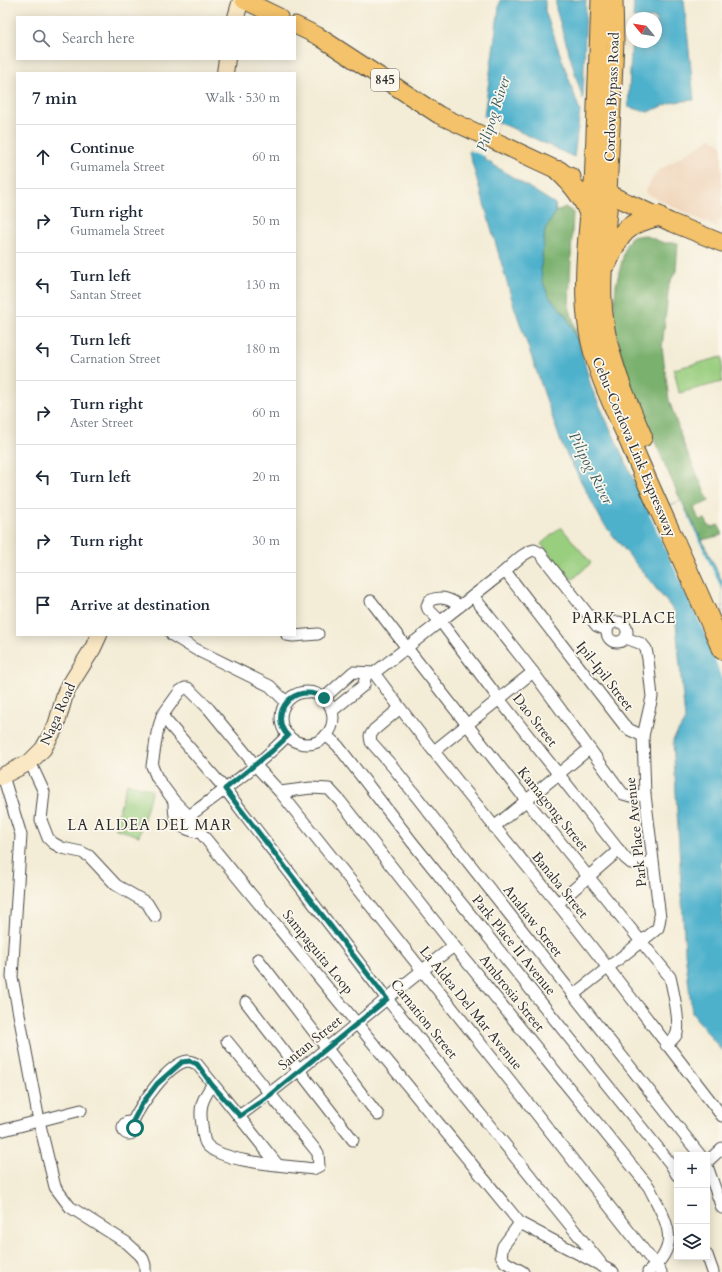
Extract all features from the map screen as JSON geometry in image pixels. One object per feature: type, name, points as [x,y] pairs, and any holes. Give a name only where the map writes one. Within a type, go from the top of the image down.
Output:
[{"type":"highway","points":[[559,171],[579,193],[587,206],[591,218]]},
{"type":"highway","name":"Cebu-Cordova Link Expressway","points":[[601,190],[591,218],[586,280],[587,312],[591,337],[604,380],[665,508],[722,614]]},
{"type":"highway","name":"Cebu-Cordova Link Expressway","points":[[601,190],[603,318],[611,353],[665,508],[722,649]]},
{"type":"highway","points":[[603,271],[616,241],[624,231],[643,220],[663,218]]},
{"type":"main road","points":[[244,0],[277,16]]},
{"type":"main road","name":"Cordova Bypass Road","points":[[600,0],[601,190]]},
{"type":"main road","name":"Cordova Bypass Road","points":[[601,190],[615,41],[614,0]]},
{"type":"main road","name":"845","points":[[296,25],[318,36],[439,115],[601,190],[722,243]]},
{"type":"street","points":[[236,16],[241,0]]},
{"type":"street","points":[[225,72],[227,60]]},
{"type":"street","points":[[332,711],[364,685],[370,673],[442,622],[527,552],[534,550],[540,553],[597,626],[607,630]]},
{"type":"street","name":"Ipil-Ipil Street","points":[[505,571],[624,725],[630,730],[643,736]]},
{"type":"street","points":[[473,596],[533,672],[623,794],[630,796],[645,795]]},
{"type":"street","name":"Dao Street","points":[[460,606],[451,599],[446,598],[433,599],[429,601],[427,606],[428,609],[442,622],[499,699],[625,858],[631,863],[653,863]]},
{"type":"street","name":"Kamagong Street","points":[[371,601],[526,800],[670,977],[676,1008],[677,1032],[674,1038],[666,1045]]},
{"type":"street","points":[[612,623],[621,623],[627,629],[626,638],[622,642],[615,643],[609,639],[607,630],[612,623]]},
{"type":"street","points":[[296,636],[318,634]]},
{"type":"street","name":"Naga Road","points":[[2,776],[30,762],[43,749],[56,726],[66,691],[93,648],[99,636]]},
{"type":"street","points":[[174,636],[195,649],[270,686],[286,702]]},
{"type":"street","name":"Park Place Avenue","points":[[573,995],[658,928],[660,918],[645,795],[643,736],[652,697],[648,654],[642,644],[626,638]]},
{"type":"street","points":[[324,698],[353,672],[370,673]]},
{"type":"street","points":[[434,752],[533,672]]},
{"type":"street","name":"Banaba Street","points":[[370,673],[400,708],[557,904],[722,1116]]},
{"type":"street","name":"Sampaguita Loop","points":[[255,765],[209,709],[188,688],[184,688],[180,691],[162,716],[157,733],[152,766],[157,778],[520,1223],[613,1272]]},
{"type":"street","points":[[308,692],[316,693],[324,698],[329,704],[333,718],[332,726],[326,735],[318,742],[304,744],[298,743],[288,736],[282,726],[281,717],[282,709],[286,702],[292,696],[308,692]]},
{"type":"street","name":"Anahaw Street","points":[[400,708],[372,733],[370,736],[371,742],[418,798],[698,1152]]},
{"type":"street","name":"Carnation Street","points":[[162,716],[225,789],[387,999],[603,1266]]},
{"type":"street","name":"Park Place II Avenue","points":[[326,735],[338,746],[412,842],[674,1169]]},
{"type":"street","points":[[189,816],[255,765],[288,736]]},
{"type":"street","points":[[494,827],[589,749]]},
{"type":"street","points":[[30,762],[44,792],[41,820],[48,838],[62,848],[81,852],[89,856],[116,884],[147,903],[155,916]]},
{"type":"street","name":"La Aldea Del Mar Avenue","points":[[255,765],[280,792],[535,1112],[655,1270]]},
{"type":"street","points":[[2,776],[21,835],[12,976],[39,1121],[55,1187],[70,1207],[127,1243],[140,1255],[145,1265],[145,1272]]},
{"type":"street","name":"Ambrosia Street","points":[[280,792],[311,788],[329,789],[340,800],[454,946],[649,1187],[665,1219],[669,1242],[667,1250],[655,1270]]},
{"type":"street","points":[[174,800],[174,816],[178,823],[191,830],[201,833]]},
{"type":"street","points":[[557,904],[619,850]]},
{"type":"street","name":"Santan Street","points":[[240,1116],[270,1095],[358,1024],[421,970],[454,946]]},
{"type":"street","points":[[258,959],[378,1115]]},
{"type":"street","points":[[246,1002],[353,1140]]},
{"type":"street","points":[[212,1085],[201,1105],[201,1117],[206,1144],[214,1151],[238,1159],[263,1164],[277,1164],[314,1169],[319,1166],[318,1153],[227,1041]]},
{"type":"street","points":[[132,1123],[142,1104],[157,1084],[182,1062],[190,1061],[197,1064],[212,1085],[240,1116],[277,1164]]},
{"type":"street","points":[[0,1131],[81,1110]]},
{"type":"street","points":[[710,1159],[722,1148]]},
{"type":"street","points":[[710,1174],[722,1208]]},
{"type":"street","points":[[520,1223],[503,1246],[501,1255],[505,1262],[523,1272]]},
{"type":"street","points":[[709,1260],[713,1272]]},
{"type":"shaded area","points":[[711,138],[722,145],[722,216],[717,228],[645,193],[655,173]]},
{"type":"green space","points":[[565,207],[573,212],[569,306],[580,346],[566,316],[548,295],[542,280],[541,266],[545,229],[556,212]]},
{"type":"green space","points":[[644,235],[664,243],[678,243],[676,271],[669,284],[662,347],[669,400],[685,448],[709,501],[694,508],[699,520],[705,519],[710,528],[718,525],[722,532],[722,535],[702,540],[681,501],[628,381],[613,321],[616,285],[626,245],[631,237]]},
{"type":"green space","points":[[722,357],[722,382],[679,393],[674,369]]},
{"type":"green space","points":[[561,527],[591,563],[572,580],[541,544]]},
{"type":"green space","points":[[127,783],[152,790],[139,836],[114,828]]},
{"type":"water","name":"Pilipog River","points":[[500,0],[545,0],[545,11],[580,111],[574,157],[499,122],[484,159],[555,204],[556,212],[545,229],[541,266],[542,280],[548,295],[566,316],[580,346],[591,387],[649,513],[681,501],[722,581],[722,1051],[692,1013],[685,952],[673,740],[685,720],[675,612],[603,523],[562,445],[513,303],[469,152],[484,116]]},
{"type":"water","points":[[556,0],[586,0],[583,100],[556,9]]},
{"type":"water","points":[[634,0],[684,0],[694,100],[673,102],[648,112],[628,107],[631,48],[662,48],[662,12],[633,12]]},
{"type":"pier","points":[[483,116],[499,123],[486,157],[469,150]]},
{"type":"pier","points":[[681,501],[722,590],[722,680],[713,653],[696,614],[649,514]]},
{"type":"district","name":"PARK PLACE","points":[[624,618]]},
{"type":"district","name":"LA ALDEA DEL MAR","points":[[150,825]]},
{"type":"route","points":[[135,1128],[132,1123],[142,1104],[157,1084],[182,1062],[190,1061],[197,1064],[212,1085],[240,1116],[270,1095],[387,999],[225,789],[288,736],[282,726],[281,717],[282,709],[292,696],[308,692],[316,693],[324,698]]}]
